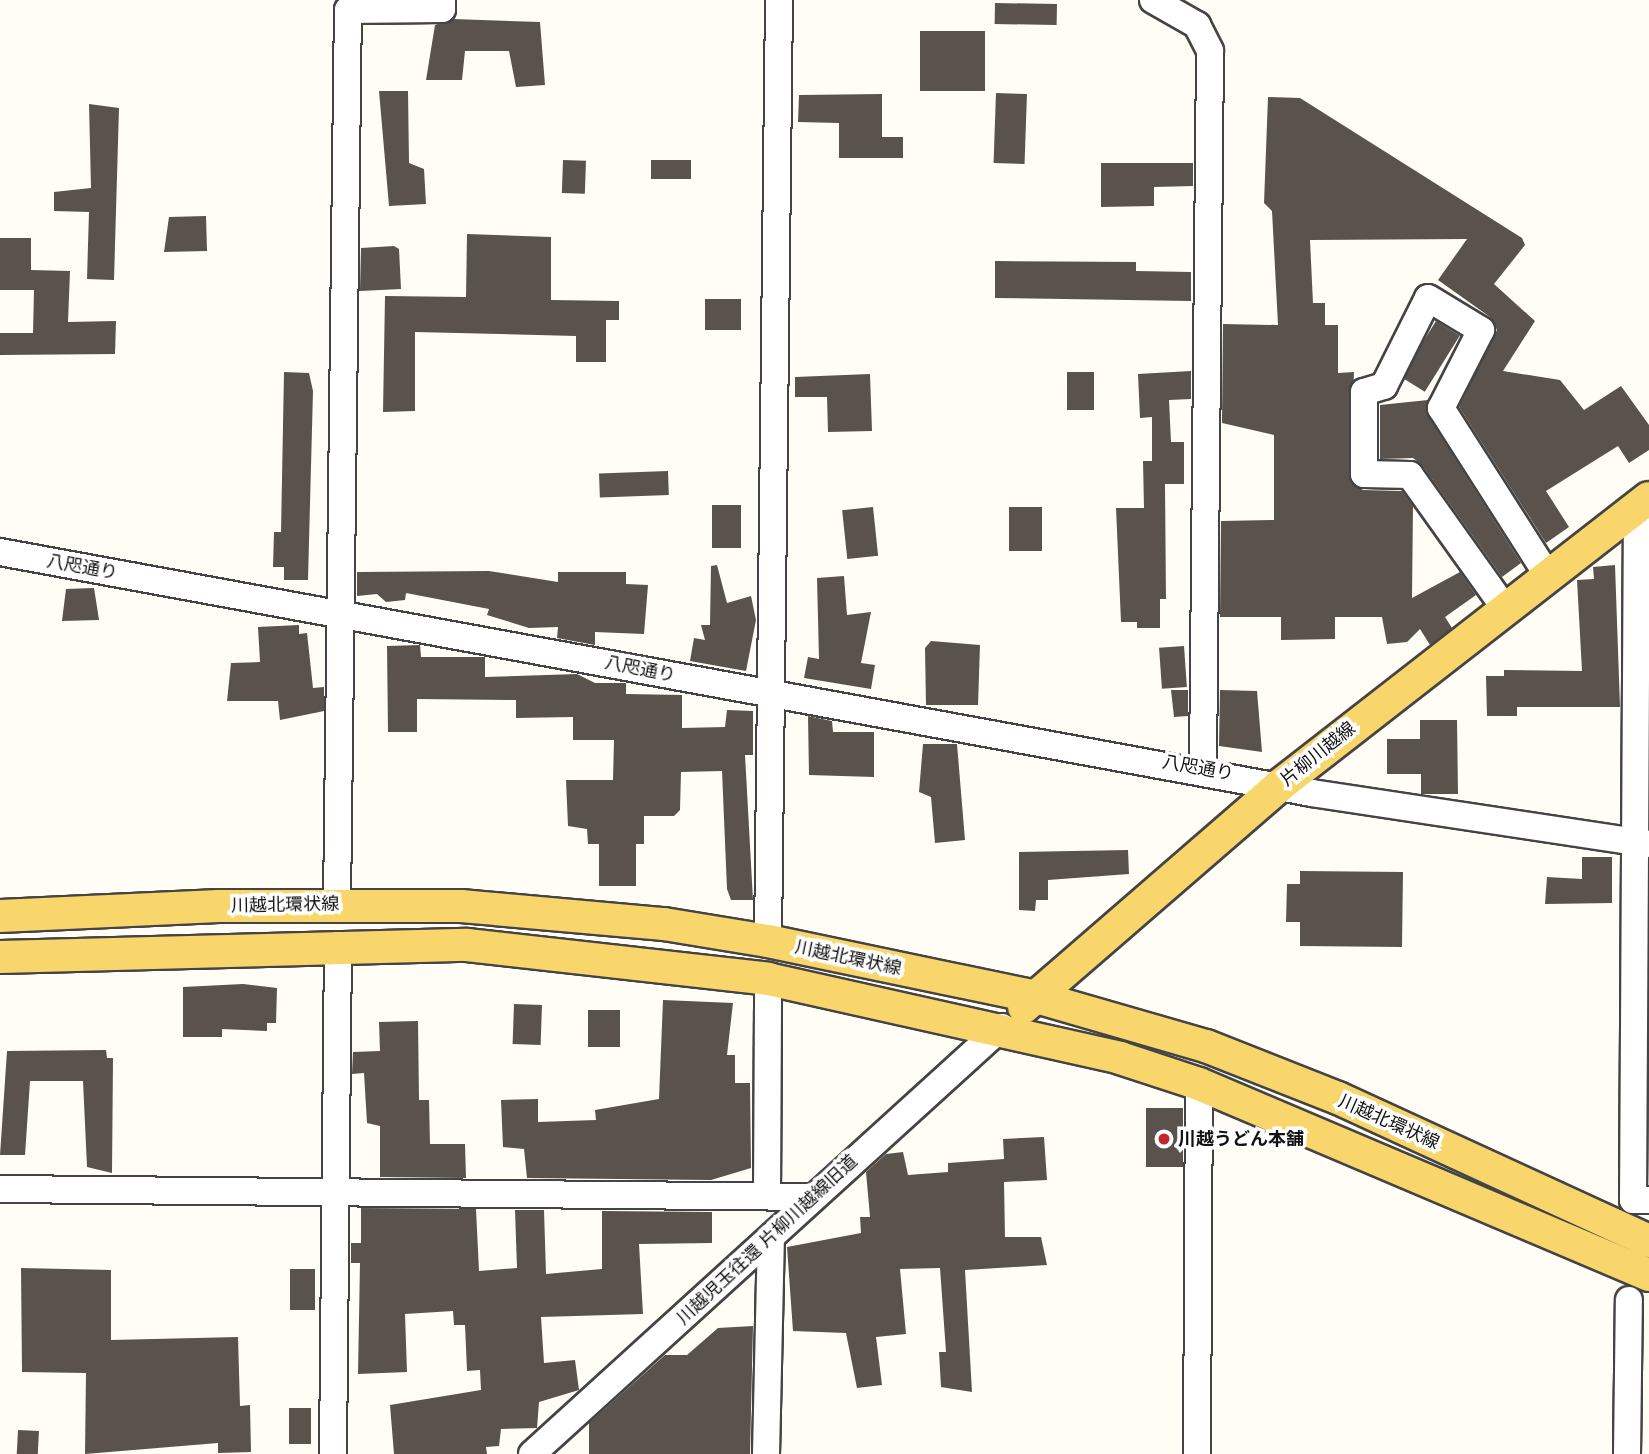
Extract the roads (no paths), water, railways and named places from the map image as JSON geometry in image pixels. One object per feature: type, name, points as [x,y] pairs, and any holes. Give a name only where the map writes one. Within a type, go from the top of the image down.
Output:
[{"type":"main road","name":"片柳川越線","points":[[1002,1027],[1280,785],[1504,607],[1643,502]]},
{"type":"main road","name":"川越北環状線","points":[[0,916],[337,905],[570,914],[768,941],[1036,997],[1122,1019],[1266,1070],[1649,1241]]},
{"type":"main road","name":"川越北環状線","points":[[0,957],[338,944],[539,950],[768,979],[1002,1027],[1199,1084],[1649,1275]]},
{"type":"street","points":[[337,905],[338,611],[348,10],[442,9],[442,0]]},
{"type":"street","points":[[768,941],[779,0]]},
{"type":"street","points":[[1153,0],[1197,25],[1210,51],[1203,769]]},
{"type":"street","points":[[1504,607],[1410,475],[1364,474],[1364,393],[1384,387],[1429,298],[1481,330],[1441,408],[1548,576]]},
{"type":"street","points":[[1643,502],[1633,1200],[1649,1200]]},
{"type":"street","name":"八咫通り","points":[[0,552],[338,611],[770,694],[1203,769],[1280,785],[1640,844]]},
{"type":"street","points":[[333,1454],[333,1192],[338,944]]},
{"type":"street","points":[[767,1196],[768,979]]},
{"type":"street","name":"川越児玉往還 片柳川越線旧道","points":[[532,1454],[1002,1027]]},
{"type":"street","points":[[1197,1454],[1199,1084]]},
{"type":"street","points":[[0,1189],[813,1197]]},
{"type":"street","points":[[766,1454],[771,1239]]},
{"type":"street","points":[[1627,1454],[1629,1300]]},
{"type":"place","name":"川越うどん本舗","points":[[1164,1139]]}]
